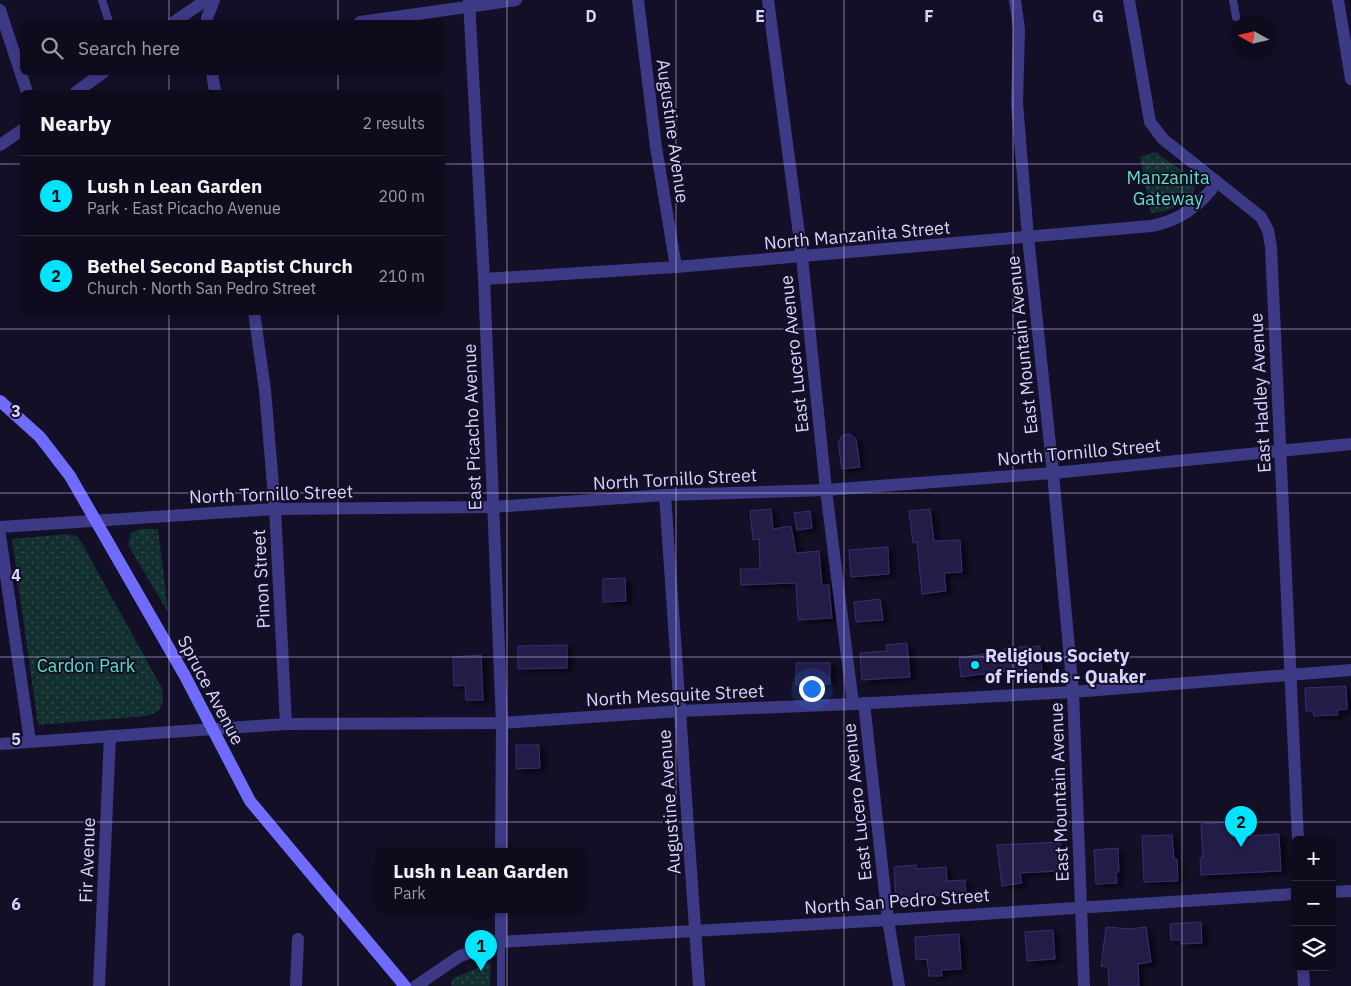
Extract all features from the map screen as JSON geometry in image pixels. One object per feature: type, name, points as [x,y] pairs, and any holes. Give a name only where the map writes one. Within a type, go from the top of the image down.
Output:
[{"type":"main road","name":"Spruce Avenue","points":[[0,401],[40,437],[70,476],[185,676],[250,800],[405,986]]},
{"type":"street","points":[[177,20],[206,0]]},
{"type":"street","points":[[207,20],[214,0]]},
{"type":"street","points":[[371,20],[469,3],[516,0]]},
{"type":"street","name":"Augustine Avenue","points":[[638,0],[656,147],[676,268]]},
{"type":"street","name":"East Lucero Avenue","points":[[768,0],[802,257],[826,490],[899,986]]},
{"type":"street","name":"East Mountain Avenue","points":[[1015,0],[1019,29],[1017,103],[1028,237],[1053,473],[1073,692],[1084,986]]},
{"type":"street","name":"East Hadley Avenue","points":[[1129,0],[1150,122],[1163,139],[1261,217],[1268,230],[1271,248],[1298,836]]},
{"type":"street","points":[[1338,0],[1351,75]]},
{"type":"street","name":"East Picacho Avenue","points":[[469,3],[484,279],[502,724],[501,848]]},
{"type":"street","points":[[0,10],[20,71]]},
{"type":"street","points":[[21,75],[26,90]]},
{"type":"street","points":[[79,90],[100,75]]},
{"type":"street","points":[[212,75],[215,90]]},
{"type":"street","points":[[0,145],[20,131]]},
{"type":"street","name":"North Manzanita Street","points":[[484,279],[676,268],[1151,226],[1167,223],[1180,217],[1208,194],[1217,182]]},
{"type":"street","name":"Pinon Street","points":[[254,315],[265,390],[275,509],[286,724]]},
{"type":"street","name":"North Tornillo Street","points":[[0,527],[275,509],[492,507],[665,495],[826,490],[1053,473],[1351,444]]},
{"type":"street","name":"Augustine Avenue","points":[[665,495],[699,986]]},
{"type":"street","points":[[0,535],[30,742]]},
{"type":"street","name":"North Mesquite Street","points":[[0,744],[286,724],[502,724],[680,711],[859,704],[1073,692],[1351,670]]},
{"type":"street","name":"Fir Avenue","points":[[99,986],[110,736]]},
{"type":"street","points":[[1336,892],[1351,891]]},
{"type":"street","name":"North San Pedro Street","points":[[501,942],[1291,894]]},
{"type":"street","points":[[416,986],[460,956],[501,942],[501,913]]},
{"type":"street","points":[[296,986],[298,938]]},
{"type":"street","points":[[1303,971],[1304,986]]},
{"type":"lane","points":[[102,0],[109,20]]},
{"type":"lane","points":[[1233,0],[1236,15]]},
{"type":"lane","points":[[501,942],[501,986]]},
{"type":"green space","name":"Manzanita Gateway","points":[[1156,152],[1191,179],[1194,189],[1188,199],[1178,206],[1151,213],[1140,156]]},
{"type":"green space","points":[[140,529],[158,529],[168,612],[128,545],[131,533]]},
{"type":"green space","name":"Cardon Park","points":[[67,534],[75,535],[80,540],[162,688],[163,701],[159,711],[147,716],[38,725],[12,539]]},
{"type":"green space","points":[[491,962],[490,986],[451,986],[452,979]]},
{"type":"building","points":[[850,434],[856,439],[860,467],[842,469],[838,442],[843,435]]},
{"type":"building","points":[[771,509],[773,529],[791,526],[796,553],[819,551],[822,585],[829,585],[832,618],[798,620],[796,583],[741,585],[740,569],[760,569],[759,539],[753,540],[750,511]]},
{"type":"building","points":[[930,509],[934,541],[960,540],[962,572],[944,573],[946,591],[922,594],[917,542],[913,543],[909,511]]},
{"type":"building","points":[[810,511],[812,528],[797,530],[794,513]]},
{"type":"building","points":[[888,547],[889,574],[851,577],[849,550]]},
{"type":"building","points":[[625,578],[626,601],[603,602],[603,579]]},
{"type":"building","points":[[880,599],[883,620],[856,622],[854,602]]},
{"type":"building","points":[[907,643],[910,677],[862,680],[860,653],[887,651],[886,645]]},
{"type":"building","points":[[567,645],[567,668],[518,669],[518,646]]},
{"type":"building","points":[[1040,646],[1042,672],[1007,674],[1006,671],[961,677],[959,658],[1005,651],[1005,648]]},
{"type":"building","points":[[481,655],[483,700],[466,700],[465,685],[454,686],[453,657]]},
{"type":"building","points":[[796,663],[830,663],[830,684],[796,685]]},
{"type":"building","points":[[1346,686],[1347,709],[1337,710],[1338,715],[1314,716],[1313,711],[1306,711],[1305,688]]},
{"type":"building","points":[[516,745],[539,745],[540,768],[516,769]]},
{"type":"building","points":[[1231,822],[1232,837],[1279,834],[1281,871],[1201,875],[1200,858],[1203,858],[1201,824]]},
{"type":"building","points":[[1172,835],[1174,859],[1177,859],[1178,881],[1144,882],[1142,836]]},
{"type":"building","points":[[1060,842],[1061,871],[1020,873],[1022,883],[1002,886],[997,845]]},
{"type":"building","points":[[1118,848],[1119,872],[1116,872],[1117,883],[1096,884],[1094,850]]},
{"type":"building","points":[[916,865],[916,869],[946,867],[947,881],[965,880],[966,894],[919,897],[919,900],[896,901],[894,867]]},
{"type":"building","points":[[1201,922],[1202,943],[1181,944],[1181,940],[1171,940],[1170,924]]},
{"type":"building","points":[[1106,927],[1130,929],[1146,927],[1151,962],[1138,964],[1139,986],[1109,986],[1108,967],[1101,966]]},
{"type":"building","points":[[1053,930],[1055,959],[1027,961],[1025,932]]},
{"type":"building","points":[[959,934],[961,969],[941,970],[942,976],[929,976],[927,959],[916,960],[915,937]]},
{"type":"place","name":"Religious Society of Friends - Quaker","points":[[975,665]]},
{"type":"place","name":"Bethel Second Baptist Church","points":[[1241,847]]},
{"type":"place","name":"Lush n Lean Garden","points":[[481,971]]}]
